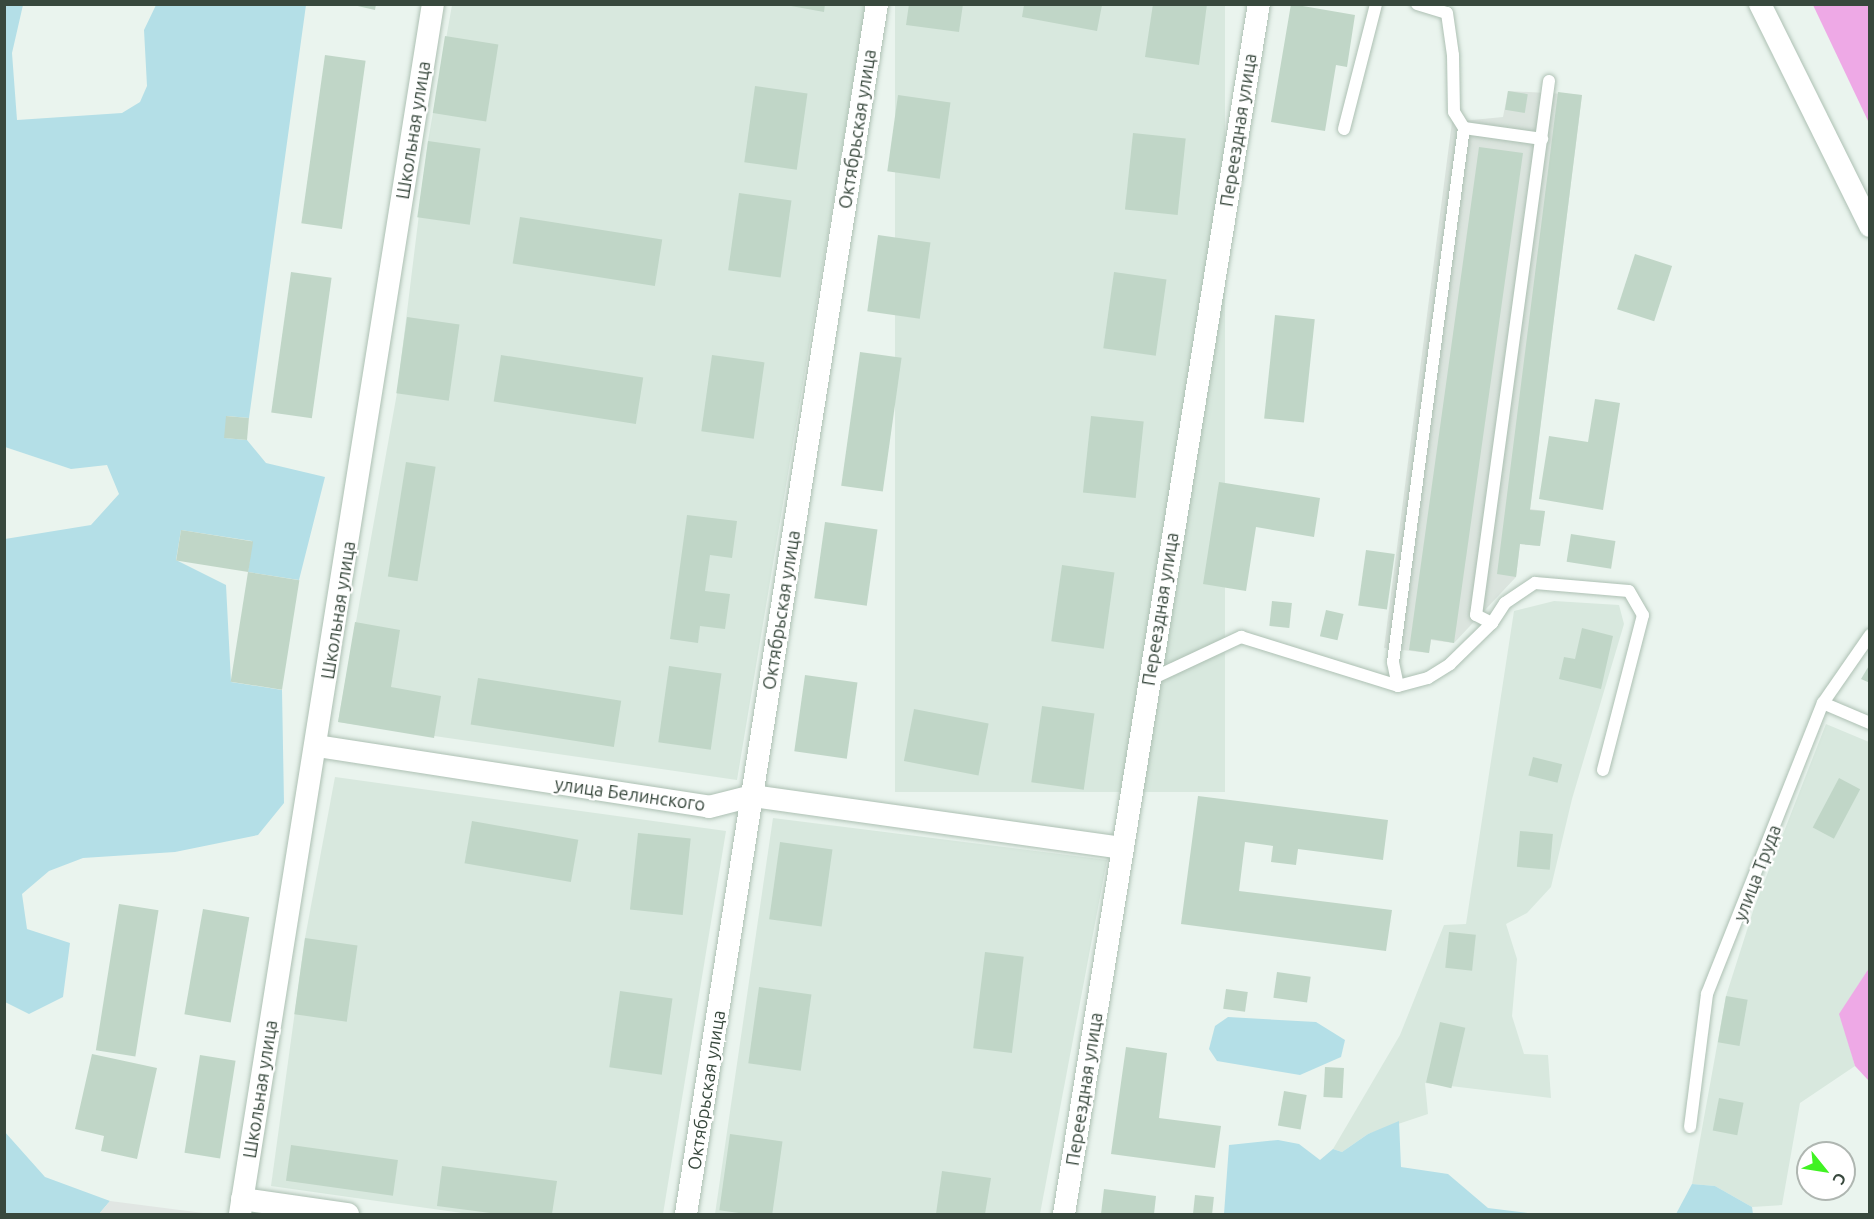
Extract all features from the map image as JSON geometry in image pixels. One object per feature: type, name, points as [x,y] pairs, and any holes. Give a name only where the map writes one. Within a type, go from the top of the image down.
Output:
[{"type":"street","name":"Школьная улица","points":[[241,1207],[317,746],[433,4]]},
{"type":"street","name":"Октябрьская улица","points":[[686,1215],[877,4]]},
{"type":"street","name":"Переездная улица","points":[[1064,1215],[1148,680],[1259,4]]},
{"type":"street","points":[[1760,4],[1869,226]]},
{"type":"street","name":"улица Белинского","points":[[317,746],[709,807],[752,796],[1121,848]]},
{"type":"street","points":[[241,1207],[348,1215]]},
{"type":"lane","points":[[1344,129],[1376,4]]},
{"type":"lane","points":[[1398,686],[1393,662],[1464,128],[1454,112],[1453,56],[1446,13],[1417,4]]},
{"type":"lane","points":[[1492,623],[1476,615],[1549,81]]},
{"type":"lane","points":[[1464,128],[1542,139]]},
{"type":"lane","points":[[1148,680],[1241,638],[1398,686],[1428,678],[1450,664],[1492,623],[1505,603],[1535,583],[1629,591],[1643,615],[1603,770]]},
{"type":"lane","name":"улица Труда","points":[[1689,1127],[1707,994],[1823,703],[1869,634]]},
{"type":"lane","points":[[1823,703],[1869,723]]},
{"type":"shaded area","points":[[5,5],[23,5],[12,53],[17,120],[122,113],[140,102],[147,86],[144,30],[156,5],[306,5],[249,418],[227,416],[225,438],[247,440],[266,463],[325,477],[299,580],[248,572],[252,541],[181,530],[176,560],[226,585],[231,682],[282,690],[284,803],[258,835],[175,852],[83,858],[49,871],[22,894],[27,929],[70,943],[63,997],[29,1014],[5,1002],[5,539],[91,525],[119,494],[107,465],[71,469],[5,447]]},
{"type":"shaded area","points":[[452,5],[866,5],[737,780],[338,722],[397,393],[428,141]]},
{"type":"shaded area","points":[[895,5],[1225,5],[1225,792],[895,792]]},
{"type":"shaded area","points":[[1813,5],[1869,5],[1869,123]]},
{"type":"shaded area","points":[[1508,91],[1582,95],[1530,509],[1545,511],[1540,546],[1520,544],[1516,577],[1454,643],[1431,640],[1429,653],[1384,648],[1452,122],[1503,117]]},
{"type":"shaded area","points":[[1554,601],[1619,605],[1624,624],[1572,799],[1551,887],[1527,913],[1506,924],[1517,959],[1512,1016],[1524,1054],[1548,1055],[1551,1098],[1425,1083],[1428,1114],[1368,1134],[1342,1152],[1333,1149],[1400,1035],[1444,925],[1466,924],[1514,611]]},
{"type":"shaded area","points":[[1826,724],[1869,742],[1869,968],[1840,1014],[1855,1066],[1800,1103],[1782,1205],[1752,1207],[1715,1186],[1692,1184],[1726,996],[1754,908]]},
{"type":"shaded area","points":[[335,777],[726,831],[663,1214],[469,1214],[271,1186],[305,938]]},
{"type":"shaded area","points":[[773,818],[1107,860],[1040,1214],[715,1214]]},
{"type":"shaded area","points":[[1869,968],[1869,1081],[1855,1066],[1839,1014]]},
{"type":"shaded area","points":[[1228,1017],[1316,1022],[1345,1040],[1341,1057],[1300,1075],[1217,1061],[1209,1049],[1215,1026]]},
{"type":"shaded area","points":[[1399,1121],[1401,1167],[1448,1174],[1488,1208],[1535,1214],[1224,1214],[1229,1145],[1278,1140],[1299,1144],[1320,1160],[1333,1149],[1342,1152],[1368,1134]]},
{"type":"shaded area","points":[[4,1131],[45,1177],[110,1201],[99,1214],[5,1214]]},
{"type":"shaded area","points":[[1692,1184],[1715,1186],[1752,1207],[1753,1214],[1676,1214]]},
{"type":"shaded area","points":[[110,1201],[211,1214],[99,1214]]},
{"type":"building","points":[[349,4],[376,4],[375,10]]},
{"type":"building","points":[[780,4],[825,4],[824,12]]},
{"type":"building","points":[[909,4],[963,4],[959,32],[906,25]]},
{"type":"building","points":[[1153,4],[1207,4],[1199,65],[1145,57]]},
{"type":"building","points":[[1291,4],[1355,15],[1347,67],[1336,65],[1325,131],[1271,122]]},
{"type":"building","points":[[1024,5],[1102,5],[1097,31],[1022,17]]},
{"type":"building","points":[[445,36],[498,44],[486,121],[433,113]]},
{"type":"building","points":[[325,55],[366,61],[342,229],[301,223]]},
{"type":"building","points":[[755,86],[807,93],[797,170],[744,162]]},
{"type":"building","points":[[1508,91],[1528,94],[1525,113],[1505,110]]},
{"type":"building","points":[[1558,92],[1582,95],[1530,510],[1545,511],[1540,546],[1520,544],[1516,577],[1497,574]]},
{"type":"building","points":[[898,95],[950,102],[940,179],[887,171]]},
{"type":"building","points":[[1133,133],[1186,139],[1178,215],[1125,210]]},
{"type":"building","points":[[428,141],[480,148],[470,225],[417,217]]},
{"type":"building","points":[[1479,147],[1523,153],[1454,643],[1431,639],[1429,653],[1409,650]]},
{"type":"building","points":[[739,193],[791,200],[781,278],[728,270]]},
{"type":"building","points":[[520,217],[662,240],[655,286],[513,263]]},
{"type":"building","points":[[878,235],[930,242],[920,319],[867,311]]},
{"type":"building","points":[[1635,254],[1672,266],[1654,321],[1617,309]]},
{"type":"building","points":[[291,272],[332,278],[312,418],[271,413]]},
{"type":"building","points":[[1114,272],[1166,279],[1156,356],[1103,348]]},
{"type":"building","points":[[1275,315],[1315,319],[1304,423],[1264,418]]},
{"type":"building","points":[[407,317],[459,324],[449,401],[396,393]]},
{"type":"building","points":[[860,352],[902,358],[883,492],[841,486]]},
{"type":"building","points":[[501,355],[643,378],[636,424],[494,401]]},
{"type":"building","points":[[712,355],[764,362],[754,439],[701,431]]},
{"type":"building","points":[[1595,399],[1620,403],[1603,510],[1539,499],[1549,436],[1588,442]]},
{"type":"building","points":[[226,416],[249,418],[247,440],[224,438]]},
{"type":"building","points":[[1091,416],[1144,422],[1136,498],[1083,493]]},
{"type":"building","points":[[406,462],[436,467],[417,581],[388,577]]},
{"type":"building","points":[[1219,482],[1320,498],[1314,537],[1256,527],[1246,591],[1203,584]]},
{"type":"building","points":[[687,515],[737,521],[732,558],[710,555],[705,591],[730,594],[725,629],[700,626],[698,643],[670,639]]},
{"type":"building","points":[[825,522],[877,529],[867,606],[814,598]]},
{"type":"building","points":[[181,530],[253,541],[248,572],[176,561]]},
{"type":"building","points":[[1571,534],[1615,541],[1611,569],[1567,562]]},
{"type":"building","points":[[1366,550],[1395,554],[1387,609],[1358,605]]},
{"type":"building","points":[[1062,565],[1114,572],[1104,649],[1051,641]]},
{"type":"building","points":[[248,572],[299,580],[282,690],[231,682]]},
{"type":"building","points":[[1272,601],[1292,603],[1289,628],[1269,626]]},
{"type":"building","points":[[1326,610],[1344,614],[1337,640],[1320,636]]},
{"type":"building","points":[[355,622],[400,630],[391,687],[441,696],[434,738],[338,722]]},
{"type":"building","points":[[1582,628],[1613,636],[1601,689],[1559,679],[1564,657],[1575,659]]},
{"type":"building","points":[[1870,664],[1870,683],[1861,679]]},
{"type":"building","points":[[669,666],[721,673],[711,750],[658,742]]},
{"type":"building","points":[[805,675],[857,682],[847,759],[794,751]]},
{"type":"building","points":[[478,678],[621,701],[614,747],[471,724]]},
{"type":"building","points":[[1042,706],[1094,713],[1084,790],[1031,782]]},
{"type":"building","points":[[914,709],[989,724],[978,776],[904,761]]},
{"type":"building","points":[[1533,757],[1562,764],[1558,783],[1528,775]]},
{"type":"building","points":[[1839,778],[1860,789],[1834,839],[1813,827]]},
{"type":"building","points":[[1198,796],[1388,820],[1383,860],[1298,849],[1296,865],[1271,862],[1273,846],[1245,842],[1239,891],[1392,910],[1386,951],[1181,924]]},
{"type":"building","points":[[472,821],[578,840],[571,882],[465,863]]},
{"type":"building","points":[[1520,831],[1553,834],[1550,870],[1517,867]]},
{"type":"building","points":[[638,833],[691,839],[683,915],[630,910]]},
{"type":"building","points":[[780,842],[832,849],[822,927],[769,919]]},
{"type":"building","points":[[119,904],[159,910],[135,1056],[96,1050]]},
{"type":"building","points":[[203,909],[249,917],[231,1023],[184,1014]]},
{"type":"building","points":[[1449,932],[1476,935],[1472,971],[1445,968]]},
{"type":"building","points":[[305,938],[357,945],[347,1022],[294,1014]]},
{"type":"building","points":[[985,952],[1024,957],[1012,1053],[973,1048]]},
{"type":"building","points":[[1277,972],[1311,977],[1307,1002],[1273,998]]},
{"type":"building","points":[[759,987],[811,994],[801,1071],[748,1063]]},
{"type":"building","points":[[1226,989],[1248,992],[1245,1012],[1223,1009]]},
{"type":"building","points":[[620,991],[672,998],[662,1075],[609,1067]]},
{"type":"building","points":[[1726,996],[1748,1000],[1740,1046],[1718,1042]]},
{"type":"building","points":[[1440,1022],[1465,1028],[1451,1088],[1426,1082]]},
{"type":"building","points":[[1126,1047],[1167,1053],[1159,1118],[1221,1126],[1215,1168],[1111,1154]]},
{"type":"building","points":[[92,1054],[157,1068],[137,1159],[101,1151],[104,1136],[75,1129]]},
{"type":"building","points":[[200,1055],[236,1061],[220,1158],[185,1153]]},
{"type":"building","points":[[1325,1067],[1344,1068],[1342,1098],[1323,1097]]},
{"type":"building","points":[[1284,1091],[1307,1095],[1301,1129],[1278,1125]]},
{"type":"building","points":[[1719,1098],[1744,1103],[1737,1135],[1713,1130]]},
{"type":"building","points":[[730,1134],[782,1141],[772,1214],[746,1214],[719,1210]]},
{"type":"building","points":[[291,1145],[398,1160],[393,1196],[286,1181]]},
{"type":"building","points":[[442,1166],[557,1181],[552,1214],[498,1214],[437,1206]]},
{"type":"building","points":[[942,1171],[991,1178],[985,1214],[936,1214]]},
{"type":"building","points":[[1104,1189],[1156,1196],[1154,1214],[1101,1214]]},
{"type":"building","points":[[1195,1195],[1214,1197],[1212,1214],[1193,1214]]}]
